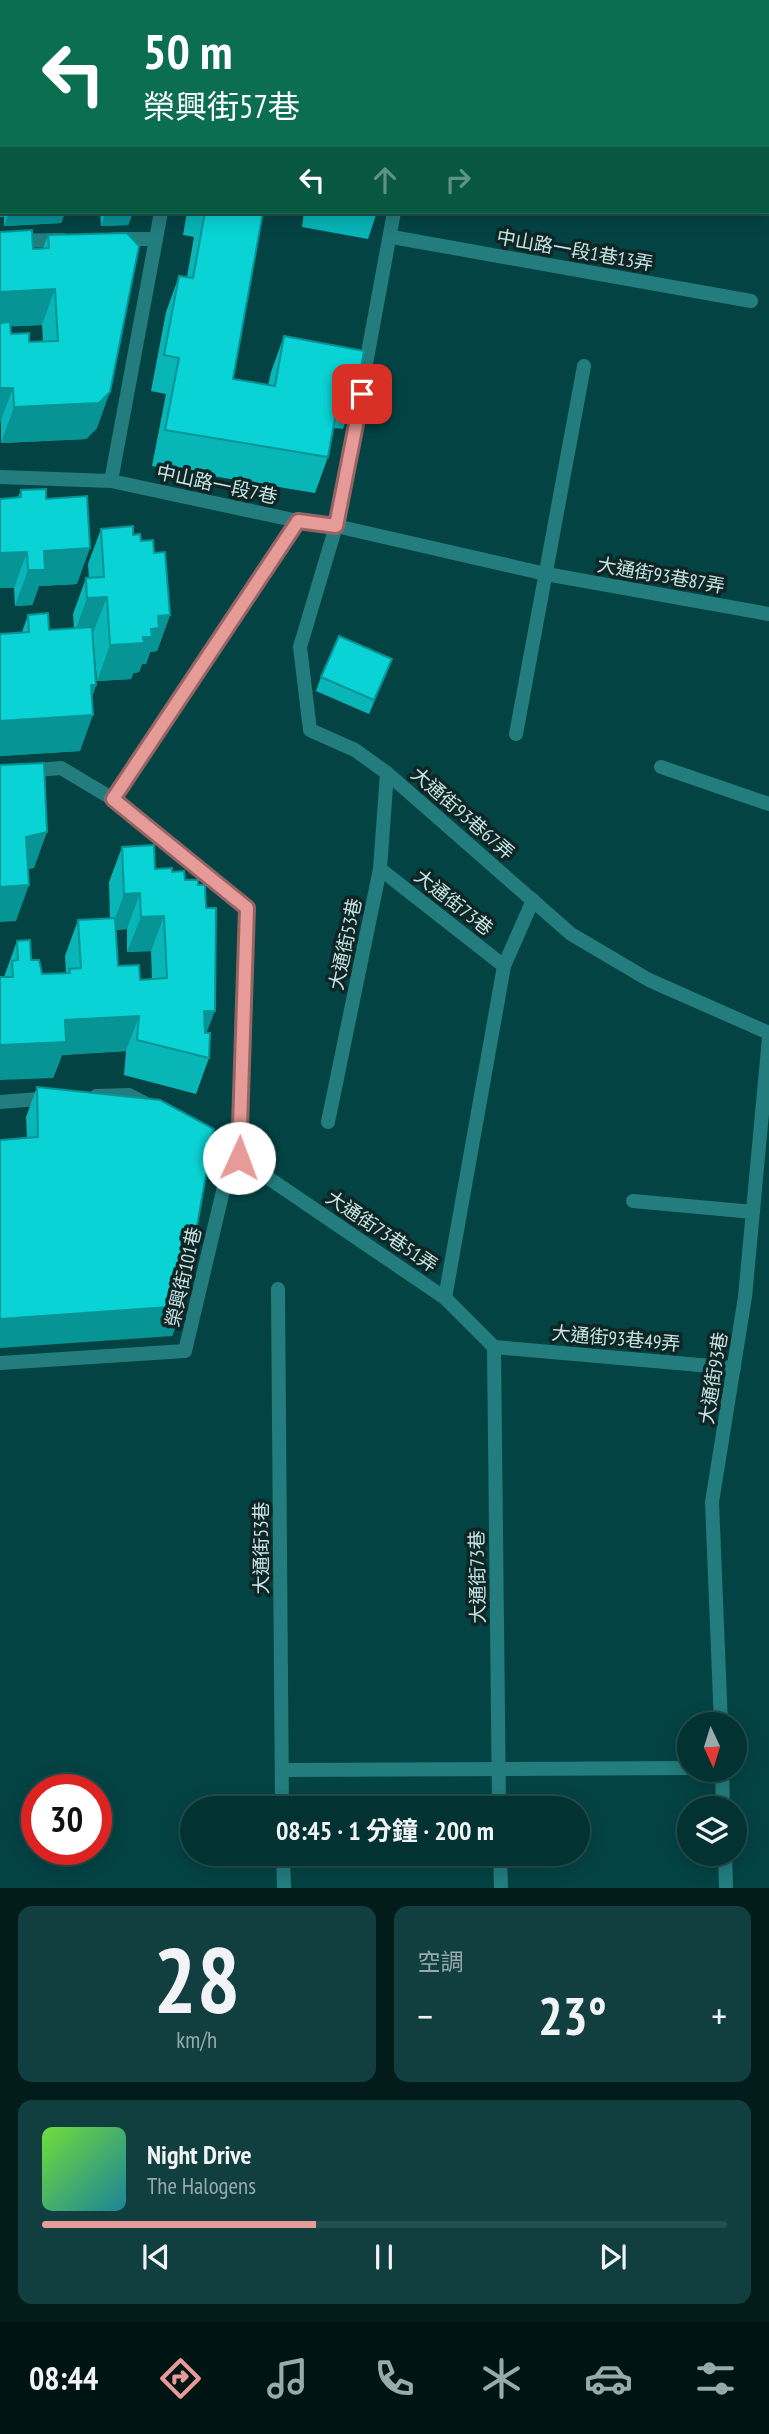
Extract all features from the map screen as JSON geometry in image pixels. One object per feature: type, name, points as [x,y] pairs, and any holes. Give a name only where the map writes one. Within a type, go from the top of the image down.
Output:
[{"type":"street","points":[[111,481],[161,214]]},
{"type":"street","points":[[336,526],[392,237],[394,214]]},
{"type":"street","name":"中山路一段1巷13弄","points":[[392,237],[751,301]]},
{"type":"street","points":[[104,240],[156,239]]},
{"type":"street","points":[[0,241],[78,240]]},
{"type":"street","points":[[516,734],[584,366]]},
{"type":"street","name":"中山路一段7巷","points":[[0,477],[111,481],[298,521],[336,526],[546,574]]},
{"type":"street","points":[[113,799],[298,521]]},
{"type":"street","name":"大通街93巷67弄","points":[[336,526],[300,648],[310,730],[355,750],[387,773],[571,934],[649,980],[769,1035]]},
{"type":"street","name":"大通街93巷87弄","points":[[546,574],[769,614]]},
{"type":"street","points":[[661,767],[769,804]]},
{"type":"street","points":[[0,773],[61,768],[113,799],[247,908],[236,1156]]},
{"type":"street","name":"大通街53巷","points":[[328,1122],[380,869],[387,773]]},
{"type":"street","name":"大通街73巷","points":[[380,869],[504,966]]},
{"type":"street","name":"大通街73巷","points":[[445,1298],[504,966],[533,900]]},
{"type":"street","name":"大通街93巷","points":[[721,1712],[712,1502],[745,1297],[769,1035]]},
{"type":"street","points":[[0,1102],[129,1095],[163,1114]]},
{"type":"street","name":"大通街73巷51弄","points":[[186,1127],[236,1156],[445,1298],[494,1347]]},
{"type":"street","name":"榮興街101巷","points":[[0,1363],[185,1351],[236,1156]]},
{"type":"street","points":[[633,1200],[753,1212]]},
{"type":"street","name":"大通街53巷","points":[[278,1289],[282,1796]]},
{"type":"street","name":"大通街73巷","points":[[494,1347],[499,1796]]},
{"type":"street","name":"大通街93巷49弄","points":[[494,1347],[734,1368]]},
{"type":"street","points":[[282,1770],[677,1768]]},
{"type":"street","points":[[283,1866],[284,1888]]},
{"type":"street","points":[[500,1866],[501,1888]]},
{"type":"street","points":[[725,1866],[726,1888]]},
{"type":"building","points":[[205,214],[263,214],[233,379],[275,386],[284,336],[364,351],[356,393],[340,391],[328,457],[165,430],[179,358],[164,355],[179,276],[193,278]]},
{"type":"building","points":[[32,230],[33,249],[49,248],[48,235],[127,233],[139,246],[110,392],[99,403],[14,407],[13,388],[0,388],[0,323],[10,322],[11,334],[29,333],[29,342],[58,341],[55,289],[0,292],[0,232]]},
{"type":"building","points":[[46,489],[46,499],[87,496],[90,548],[44,551],[45,570],[28,570],[27,552],[0,553],[0,499],[21,497],[21,490]]},
{"type":"building","points":[[133,526],[133,535],[140,534],[141,541],[153,540],[154,553],[165,552],[170,615],[158,616],[159,628],[151,629],[152,637],[143,637],[144,643],[110,645],[107,597],[87,598],[86,578],[104,577],[101,529]]},
{"type":"building","points":[[48,613],[49,630],[92,627],[96,685],[91,685],[93,715],[0,721],[0,634],[29,632],[28,615]]},
{"type":"building","points":[[339,636],[392,659],[374,700],[321,677]]},
{"type":"building","points":[[44,763],[47,832],[26,837],[29,885],[0,887],[0,765]]},
{"type":"building","points":[[154,845],[155,869],[172,868],[172,872],[184,871],[185,880],[198,880],[198,885],[205,885],[206,908],[216,908],[215,1011],[204,1011],[205,1033],[210,1033],[209,1058],[137,1040],[139,1016],[65,1020],[66,1042],[0,1045],[0,977],[13,977],[12,961],[18,960],[17,941],[30,940],[31,960],[39,960],[42,974],[70,973],[69,969],[81,968],[78,920],[115,918],[118,966],[139,965],[140,980],[167,978],[164,916],[141,917],[140,893],[124,894],[122,847]]},
{"type":"building","points":[[37,1087],[160,1100],[214,1129],[183,1306],[0,1319],[0,1140],[38,1137]]},
{"type":"route","points":[[239,1158],[247,908],[113,799],[298,521],[336,526],[362,394]]}]
